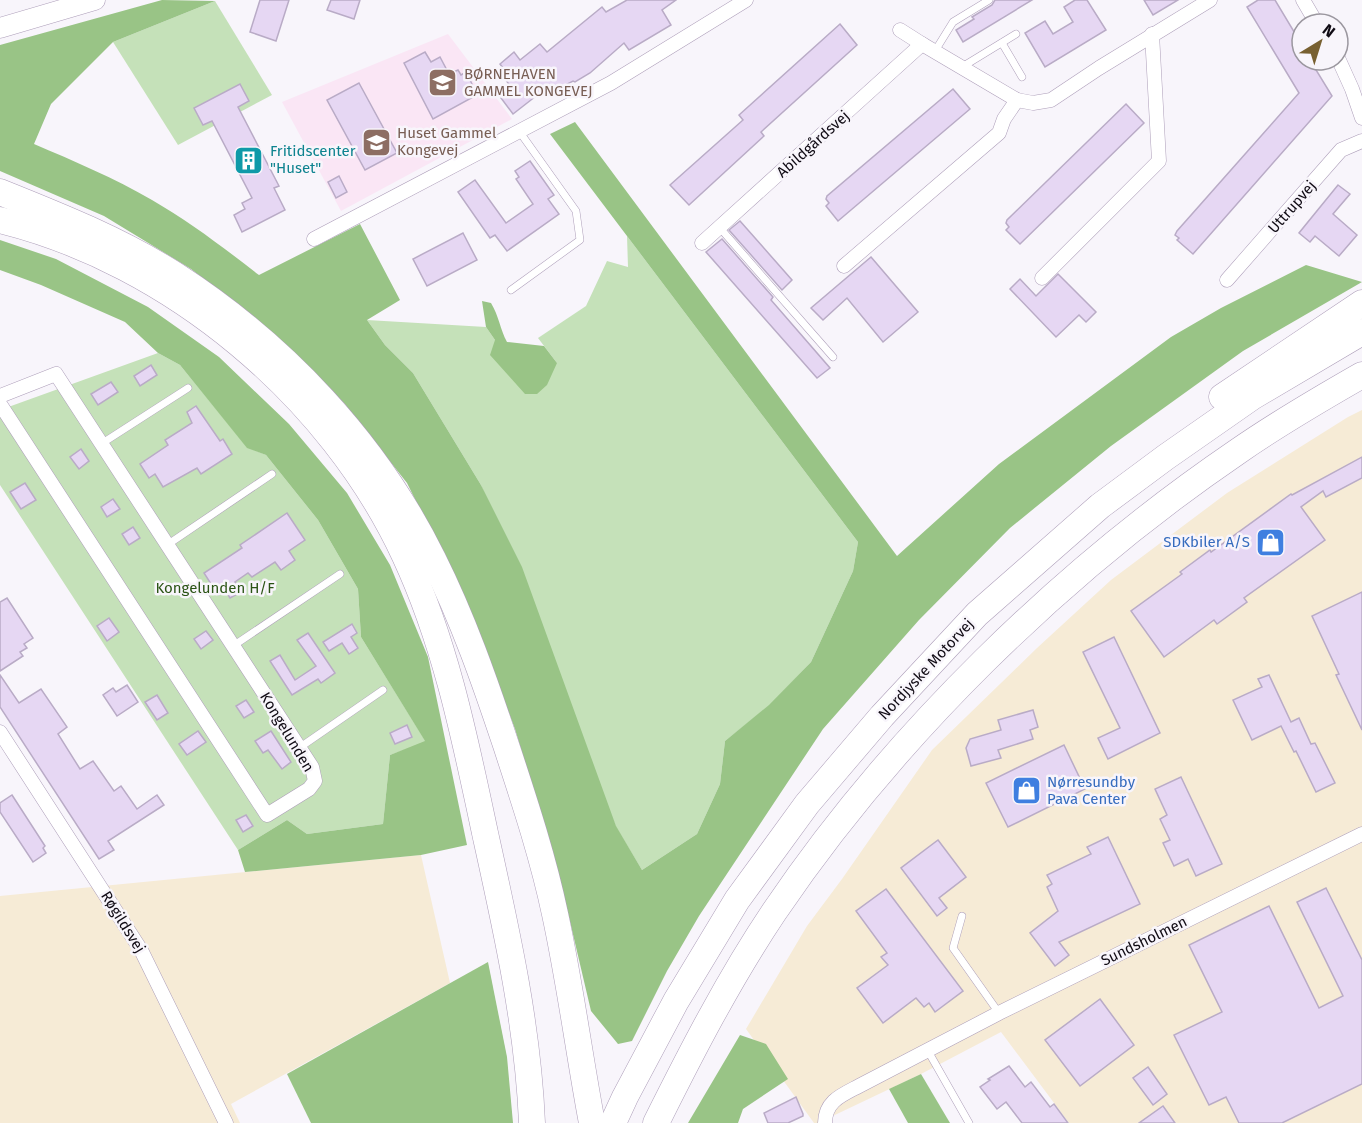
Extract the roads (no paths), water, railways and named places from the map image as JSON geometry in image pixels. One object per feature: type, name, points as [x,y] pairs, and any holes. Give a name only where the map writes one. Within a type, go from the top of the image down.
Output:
[{"type":"highway","points":[[0,192],[76,223],[126,247],[174,274],[219,306],[270,348],[333,411],[374,462],[405,508],[456,606],[488,691],[522,794],[555,913],[592,1123]]},
{"type":"highway","points":[[0,220],[23,225],[77,245],[129,270],[179,299],[226,333],[269,370],[309,412],[346,457],[378,505],[405,556],[417,585],[454,693],[504,919],[524,1031],[531,1088],[532,1123]]},
{"type":"highway","points":[[1035,561],[1093,500],[1156,443],[1244,381],[1362,303]]},
{"type":"highway","name":"Nordjyske Motorvej","points":[[613,1123],[682,991],[737,900],[807,804],[882,716],[977,614],[1100,506],[1166,457],[1252,397],[1362,332]]},
{"type":"highway","points":[[656,1123],[702,1031],[774,913],[831,832],[917,732],[990,656],[1129,531],[1238,451],[1362,375]]},
{"type":"highway","points":[[1238,451],[1362,388]]},
{"type":"main road","points":[[0,28],[95,0]]},
{"type":"street","points":[[314,239],[611,83],[746,0]]},
{"type":"street","points":[[900,30],[1017,100],[1033,103],[1051,100],[1152,34],[1210,0]]},
{"type":"street","points":[[1042,278],[1159,161],[1152,34]]},
{"type":"street","name":"Abildgårdsvej","points":[[702,243],[928,47]]},
{"type":"street","points":[[1344,72],[1362,118]]},
{"type":"street","points":[[844,266],[999,133],[1004,119],[1017,100]]},
{"type":"street","name":"Uttrupvej","points":[[1227,280],[1341,150],[1362,141]]},
{"type":"street","name":"Kongelunden","points":[[0,396],[56,374],[312,767],[315,781],[309,789],[267,815],[0,404]]},
{"type":"street","name":"Røgildsvej","points":[[0,732],[141,950],[226,1123]]},
{"type":"street","name":"Sundsholmen","points":[[825,1118],[836,1098],[999,1013],[1362,834]]},
{"type":"lane","points":[[928,47],[953,22],[989,0]]},
{"type":"lane","points":[[962,67],[1016,34]]},
{"type":"lane","points":[[1002,43],[1022,77]]},
{"type":"lane","points":[[511,290],[580,240],[576,212],[519,131]]},
{"type":"lane","points":[[720,228],[833,357]]},
{"type":"lane","points":[[101,444],[188,388]]},
{"type":"lane","points":[[167,545],[272,474]]},
{"type":"lane","points":[[233,646],[340,574]]},
{"type":"lane","points":[[299,748],[383,690]]},
{"type":"lane","points":[[962,916],[952,948],[999,1013]]},
{"type":"lane","points":[[928,1051],[969,1123]]},
{"type":"place","name":"BØRNEHAVEN GAMMEL KONGEVEJ","points":[[443,83]]},
{"type":"place","name":"Huset Gammel Kongevej","points":[[376,142]]},
{"type":"place","name":"Fritidscenter \"Huset\"","points":[[249,160]]},
{"type":"place","name":"SDKbiler A/S","points":[[1271,542]]},
{"type":"place","name":"Nørresundby Pava Center","points":[[1026,791]]},
{"type":"park label","name":"Kongelunden H/F","points":[[215,588]]}]
